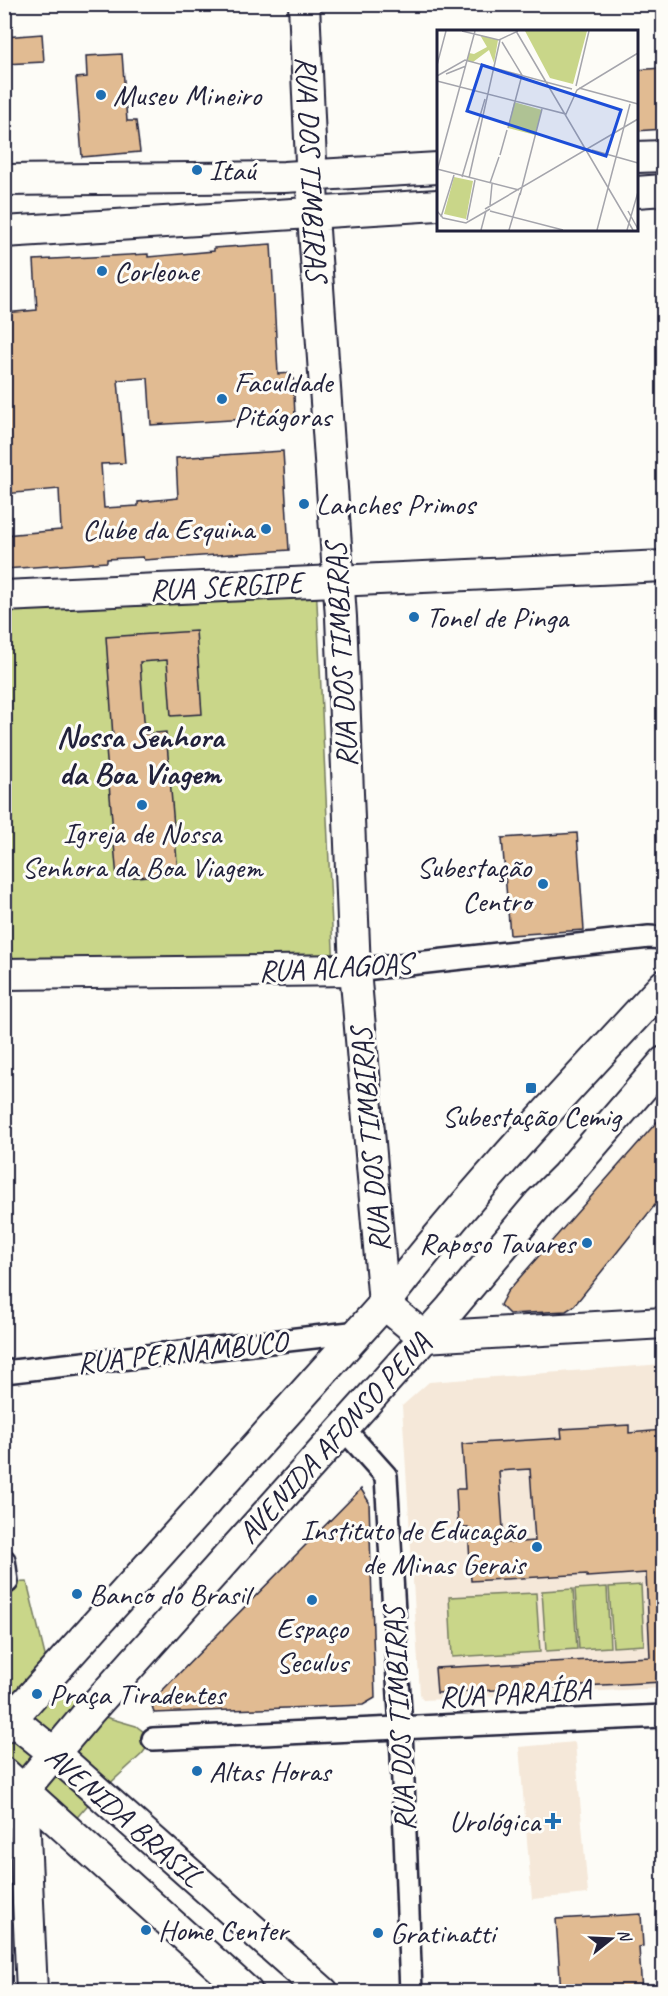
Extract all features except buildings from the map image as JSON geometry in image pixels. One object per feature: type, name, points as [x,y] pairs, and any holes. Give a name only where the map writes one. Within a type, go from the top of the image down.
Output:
[{"type":"street","name":"RUA DOS TIMBIRAS","points":[[304,4],[314,213],[339,580],[355,970],[384,1304]]},
{"type":"street","points":[[638,157],[663,156]]},
{"type":"street","points":[[4,180],[312,176],[437,168]]},
{"type":"street","points":[[638,192],[663,190]]},
{"type":"street","points":[[4,232],[437,205]]},
{"type":"street","name":"RUA SERGIPE","points":[[4,596],[663,566]]},
{"type":"street","name":"RUA ALAGOAS","points":[[4,974],[355,970],[663,938]]},
{"type":"street","name":"AVENIDA AFONSO PENA","points":[[7,1719],[359,1332],[502,1161],[663,986]]},
{"type":"street","name":"AVENIDA AFONSO PENA","points":[[4,1813],[14,1782],[55,1754],[89,1712],[452,1308],[540,1202],[566,1176],[660,1069]]},
{"type":"street","points":[[384,1304],[424,1337],[663,1323]]},
{"type":"street","name":"RUA PERNAMBUCO","points":[[4,1372],[359,1332]]},
{"type":"street","name":"RUA DOS TIMBIRAS","points":[[343,1428],[386,1476],[401,1729],[411,1992]]},
{"type":"street","points":[[4,1560],[7,1582]]},
{"type":"street","name":"RUA PARAÍBA","points":[[153,1738],[663,1716]]},
{"type":"street","name":"AVENIDA BRASIL","points":[[7,1719],[55,1754],[323,1992]]},
{"type":"street","points":[[14,1782],[27,1874],[32,1992]]},
{"type":"street","name":"AVENIDA BRASIL","points":[[14,1782],[247,1992]]},
{"type":"street","points":[[4,1842],[15,1850],[27,1874]]},
{"type":"shaded area","name":"Instituto de Educação de Minas Gerais","points":[[663,1364],[663,1688],[423,1700],[420,1694],[402,1406],[429,1382]]},
{"type":"shaded area","name":"Urológica","points":[[575,1742],[588,1894],[532,1899],[519,1747]]},
{"type":"green space","points":[[316,581],[334,970],[5,974],[4,596]]},
{"type":"green space","name":"Praça Tiradentes","points":[[27,1582],[50,1676],[88,1712],[136,1726],[153,1739],[142,1754],[92,1800],[67,1829],[5,1811],[5,1583]]},
{"type":"green space","points":[[641,1585],[644,1645],[613,1647],[609,1587]]},
{"type":"green space","points":[[607,1587],[610,1647],[579,1649],[575,1589]]},
{"type":"green space","points":[[573,1589],[577,1649],[546,1651],[542,1591]]},
{"type":"green space","points":[[536,1593],[540,1652],[452,1657],[449,1597]]},
{"type":"place","name":"Museu Mineiro","points":[[101,95]]},
{"type":"place","name":"Itaú","points":[[197,170]]},
{"type":"place","name":"Corleone","points":[[102,271]]},
{"type":"place","name":"Faculdade Pitágoras","points":[[222,399]]},
{"type":"place","name":"Lanches Primos","points":[[304,504]]},
{"type":"place","name":"Clube da Esquina","points":[[266,529]]},
{"type":"place","name":"Tonel de Pinga","points":[[414,617]]},
{"type":"place","name":"Igreja de Nossa Senhora da Boa Viagem","points":[[142,805]]},
{"type":"place","name":"Subestação Centro","points":[[543,884]]},
{"type":"place","name":"Subestação Cemig","points":[[531,1088]]},
{"type":"place","name":"Raposo Tavares","points":[[587,1243]]},
{"type":"place","name":"Instituto de Educação de Minas Gerais","points":[[537,1547]]},
{"type":"place","name":"Banco do Brasil","points":[[77,1594]]},
{"type":"place","name":"Espaço Seculus","points":[[312,1600]]},
{"type":"place","name":"Praça Tiradentes","points":[[37,1694]]},
{"type":"place","name":"Altas Horas","points":[[197,1771]]},
{"type":"place","name":"Urológica","points":[[553,1821]]},
{"type":"place","name":"Home Center","points":[[146,1930]]},
{"type":"place","name":"Gratinatti","points":[[378,1933]]},
{"type":"district","name":"Nossa Senhora da Boa Viagem","points":[[140,754]]}]
